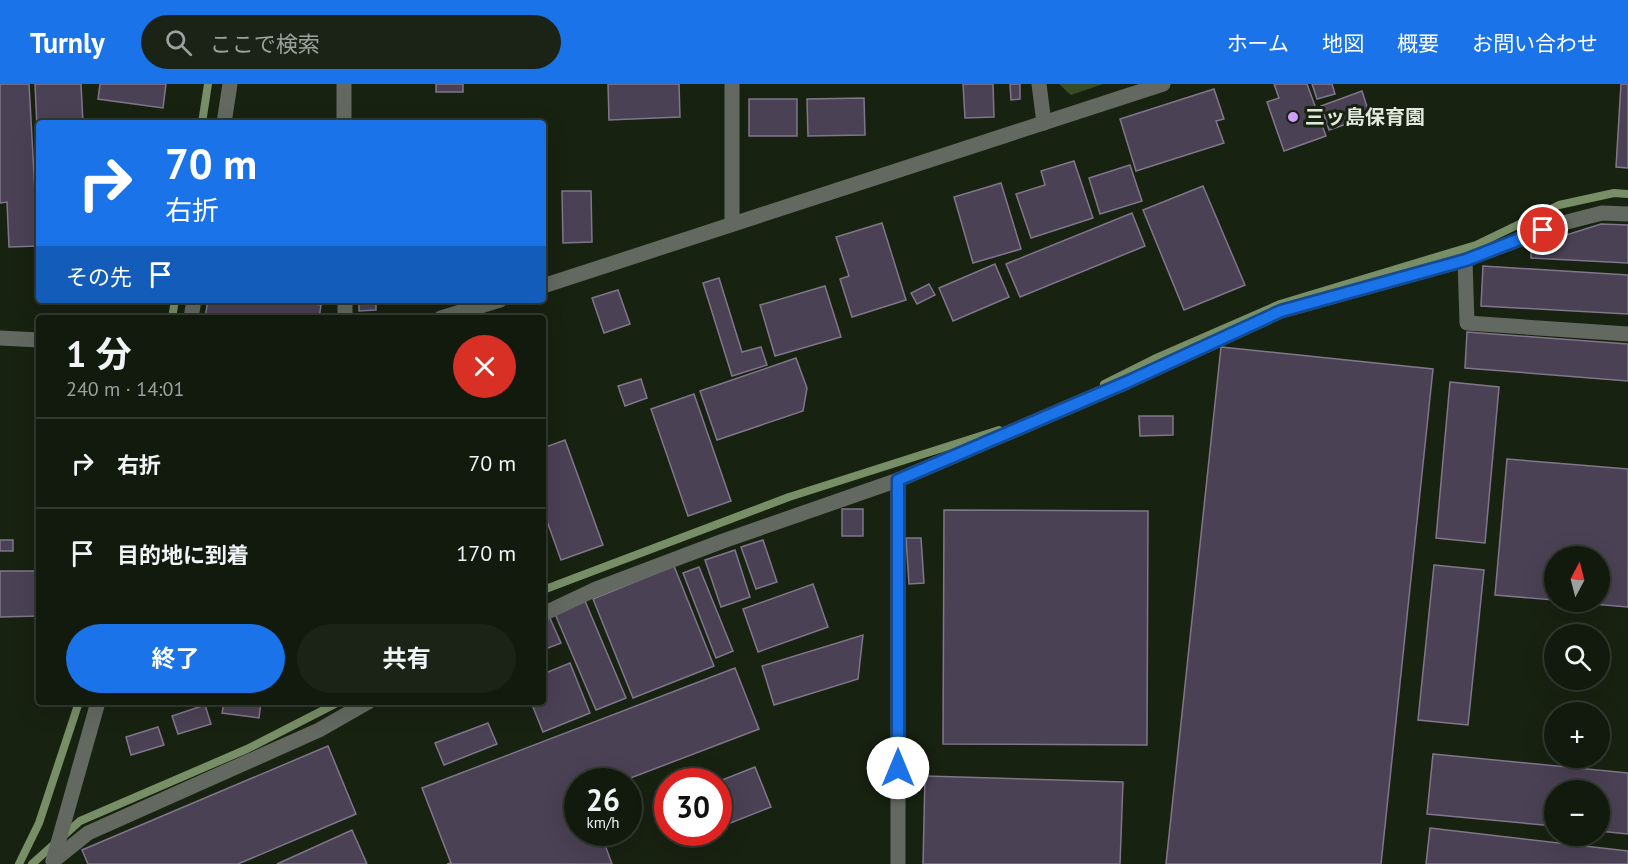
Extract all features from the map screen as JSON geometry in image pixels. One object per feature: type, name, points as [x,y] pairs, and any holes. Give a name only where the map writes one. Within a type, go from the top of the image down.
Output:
[{"type":"street","points":[[224,120],[230,84]]},
{"type":"street","points":[[344,84],[344,120]]},
{"type":"street","points":[[732,84],[732,224]]},
{"type":"street","points":[[1039,84],[1044,123]]},
{"type":"street","points":[[546,285],[1163,84]]},
{"type":"street","points":[[546,613],[596,589],[723,541],[898,480],[1127,382],[1281,311],[1466,260],[1563,223],[1602,213],[1628,214]]},
{"type":"street","points":[[1466,260],[1467,323],[1628,334]]},
{"type":"street","points":[[451,315],[490,303]]},
{"type":"street","points":[[0,338],[36,340]]},
{"type":"street","points":[[898,480],[898,864]]},
{"type":"street","points":[[53,863],[97,705]]},
{"type":"street","points":[[53,863],[87,833],[319,730],[363,705]]},
{"type":"green space","points":[[1059,84],[1103,84],[1071,95]]},
{"type":"building","points":[[0,84],[29,84],[36,246],[9,247],[7,202],[0,203]]},
{"type":"building","points":[[35,84],[81,84],[83,120],[37,120]]},
{"type":"building","points":[[100,84],[166,84],[163,108],[98,99]]},
{"type":"building","points":[[436,84],[463,84],[463,92],[436,92]]},
{"type":"building","points":[[608,84],[679,84],[680,117],[609,120]]},
{"type":"building","points":[[963,84],[993,84],[994,117],[965,118]]},
{"type":"building","points":[[1010,84],[1020,84],[1020,99],[1011,100]]},
{"type":"building","points":[[1274,84],[1307,84],[1326,136],[1284,151],[1267,102],[1279,98]]},
{"type":"building","points":[[1312,84],[1332,84],[1335,94],[1317,99]]},
{"type":"building","points":[[1621,84],[1628,84],[1628,168],[1616,167]]},
{"type":"building","points":[[1214,89],[1224,119],[1216,121],[1224,143],[1136,171],[1120,119]]},
{"type":"building","points":[[1362,91],[1370,116],[1329,130],[1321,106]]},
{"type":"building","points":[[864,98],[865,135],[808,136],[807,99]]},
{"type":"building","points":[[749,99],[797,99],[797,136],[749,136]]},
{"type":"building","points":[[1074,161],[1093,218],[1031,238],[1016,194],[1045,185],[1041,171]]},
{"type":"building","points":[[1130,165],[1142,201],[1100,214],[1089,178]]},
{"type":"building","points":[[1001,183],[1021,249],[973,263],[954,197]]},
{"type":"building","points":[[1203,186],[1245,285],[1184,310],[1143,210]]},
{"type":"building","points":[[562,191],[591,191],[592,242],[563,243]]},
{"type":"building","points":[[1132,213],[1145,246],[1020,297],[1006,264]]},
{"type":"building","points":[[882,223],[906,300],[852,317],[840,279],[849,276],[836,237]]},
{"type":"building","points":[[1601,224],[1628,225],[1628,263],[1531,258],[1531,246]]},
{"type":"building","points":[[995,264],[1009,297],[953,321],[939,288]]},
{"type":"building","points":[[1483,266],[1628,275],[1628,314],[1481,306]]},
{"type":"building","points":[[719,278],[742,352],[761,347],[767,365],[732,376],[703,283]]},
{"type":"building","points":[[929,284],[935,295],[917,304],[911,293]]},
{"type":"building","points":[[825,286],[841,337],[775,356],[760,305]]},
{"type":"building","points":[[618,290],[630,324],[604,333],[592,298]]},
{"type":"building","points":[[208,303],[321,305],[319,315],[206,315]]},
{"type":"building","points":[[359,303],[376,303],[376,310],[359,311]]},
{"type":"building","points":[[1467,332],[1628,344],[1628,381],[1465,368]]},
{"type":"building","points":[[1221,347],[1433,369],[1381,864],[1166,864]]},
{"type":"building","points":[[796,358],[807,388],[803,411],[717,440],[700,391]]},
{"type":"building","points":[[641,379],[647,398],[625,406],[618,386]]},
{"type":"building","points":[[1450,382],[1499,387],[1485,543],[1436,538]]},
{"type":"building","points":[[694,394],[731,501],[688,516],[651,409]]},
{"type":"building","points":[[1139,416],[1173,416],[1173,435],[1140,436]]},
{"type":"building","points":[[565,440],[603,545],[561,560],[546,518],[546,447]]},
{"type":"building","points":[[1507,459],[1628,469],[1628,607],[1610,606],[1610,546],[1544,546],[1544,599],[1495,595]]},
{"type":"building","points":[[842,509],[863,509],[863,536],[842,536]]},
{"type":"building","points":[[944,510],[1148,511],[1147,745],[943,744]]},
{"type":"building","points":[[906,538],[921,538],[924,583],[909,584]]},
{"type":"building","points":[[0,540],[13,540],[13,551],[0,551]]},
{"type":"building","points":[[763,540],[777,582],[756,589],[741,547]]},
{"type":"building","points":[[735,550],[750,597],[721,607],[705,560]]},
{"type":"building","points":[[1434,565],[1484,570],[1468,725],[1418,720]]},
{"type":"building","points":[[674,566],[714,666],[633,698],[593,599]]},
{"type":"building","points":[[699,567],[733,651],[716,658],[683,573]]},
{"type":"building","points":[[0,571],[36,571],[36,616],[0,617]]},
{"type":"building","points":[[813,584],[828,627],[758,652],[743,609]]},
{"type":"building","points":[[585,601],[626,698],[596,710],[555,614]]},
{"type":"building","points":[[549,616],[561,643],[546,649],[546,618]]},
{"type":"building","points":[[863,635],[858,679],[774,705],[762,666]]},
{"type":"building","points":[[570,663],[590,713],[543,732],[532,705],[546,705],[546,673]]},
{"type":"building","points":[[735,668],[759,729],[642,774],[642,768],[564,768],[564,846],[605,846],[612,864],[447,864],[451,863],[422,788]]},
{"type":"building","points":[[205,705],[211,724],[178,734],[172,716]]},
{"type":"building","points":[[223,705],[261,705],[259,718],[222,713]]},
{"type":"building","points":[[488,723],[497,744],[444,765],[435,743]]},
{"type":"building","points":[[158,727],[164,745],[131,755],[126,737]]},
{"type":"building","points":[[328,746],[356,814],[238,864],[88,864],[82,850]]},
{"type":"building","points":[[1433,754],[1544,765],[1544,768],[1577,768],[1628,773],[1628,834],[1610,832],[1610,780],[1544,780],[1544,825],[1427,814]]},
{"type":"building","points":[[755,767],[771,807],[732,822],[732,776]]},
{"type":"building","points":[[925,776],[1123,782],[1120,864],[923,864]]},
{"type":"building","points":[[1430,828],[1544,841],[1544,846],[1585,846],[1628,851],[1628,864],[1426,864]]},
{"type":"building","points":[[352,830],[367,864],[277,864]]},
{"type":"waterway","points":[[202,120],[208,84]]},
{"type":"waterway","points":[[1104,384],[1154,359],[1280,304],[1476,245],[1559,205],[1614,193],[1628,194]]},
{"type":"waterway","points":[[172,315],[174,303]]},
{"type":"waterway","points":[[546,589],[789,497],[999,430]]},
{"type":"waterway","points":[[19,864],[39,823],[78,705]]},
{"type":"waterway","points":[[32,864],[80,821],[247,749],[333,705]]},
{"type":"place","name":"三ッ島保育園","points":[[1293,117]]},
{"type":"route","points":[[898,768],[898,480],[1127,382],[1281,311],[1466,260],[1543,230]]}]
